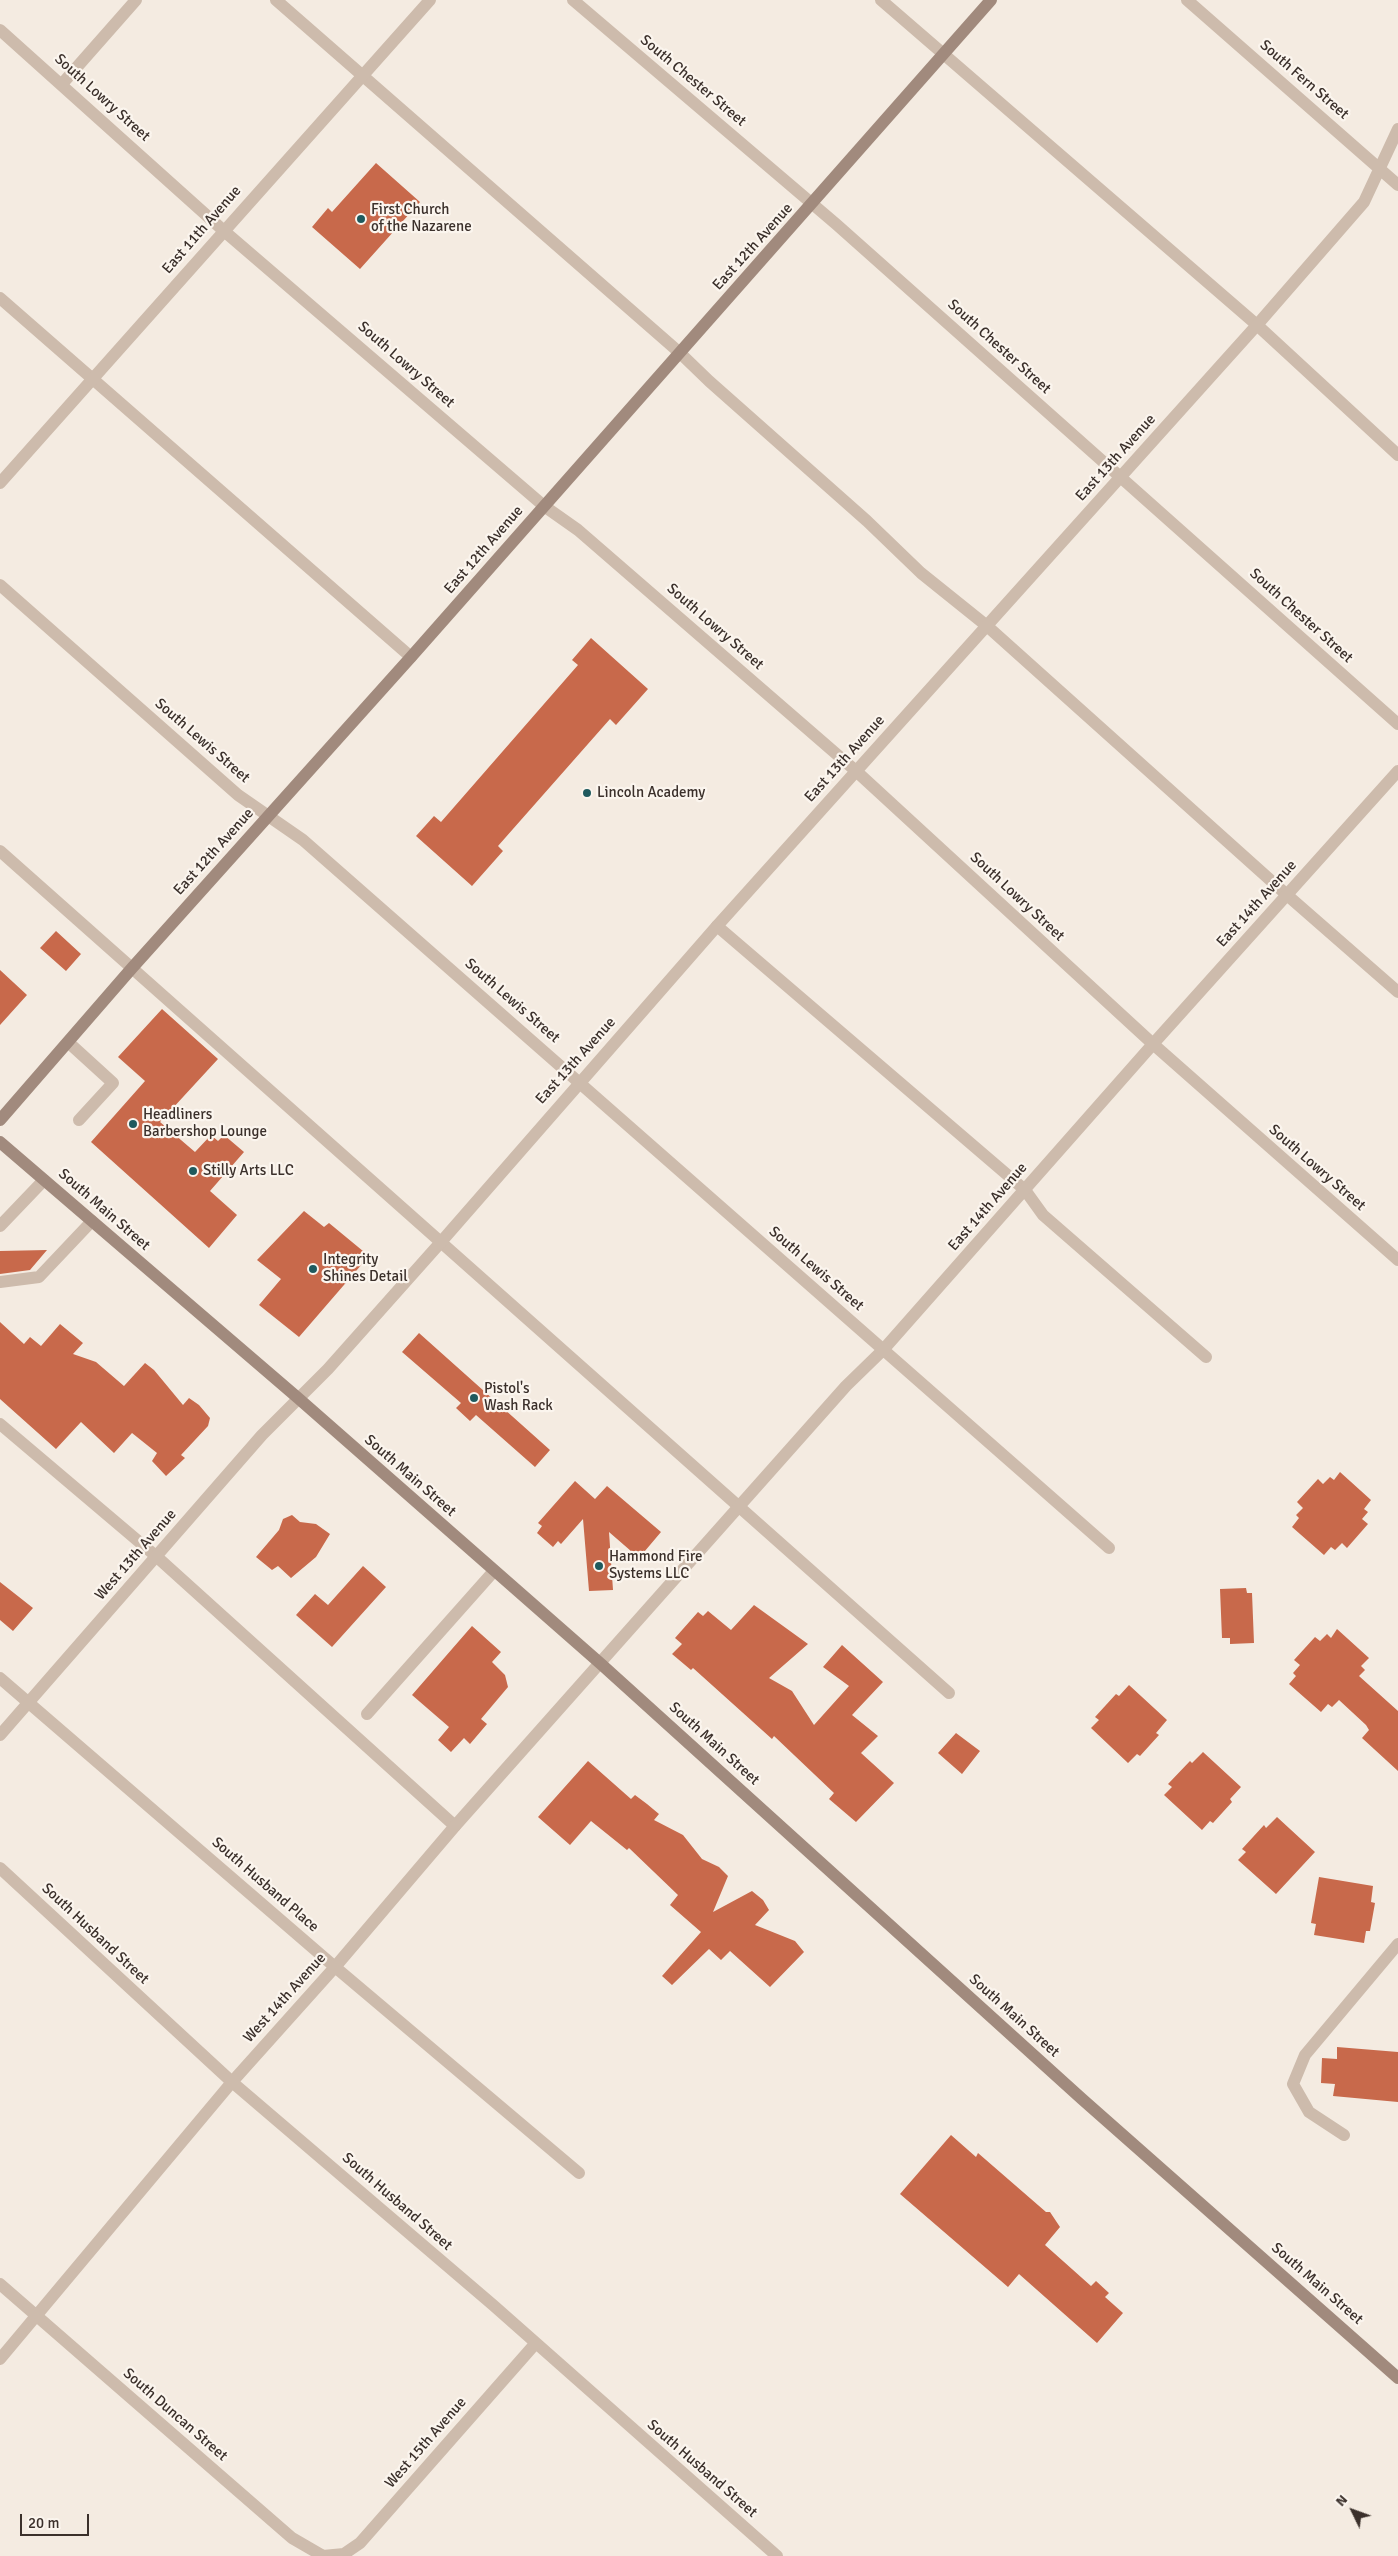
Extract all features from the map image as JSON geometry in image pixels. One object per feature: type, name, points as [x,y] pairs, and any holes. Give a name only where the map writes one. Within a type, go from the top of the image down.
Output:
[{"type":"main road","name":"East 12th Avenue","points":[[0,1120],[132,968],[813,204],[991,0]]},
{"type":"main road","name":"South Main Street","points":[[0,1142],[298,1398],[601,1664],[1082,2099],[1398,2378]]},
{"type":"street","points":[[62,84],[136,0]]},
{"type":"street","points":[[276,0],[680,353],[708,381],[867,521],[921,573],[987,626],[1398,992]]},
{"type":"street","name":"East 11th Avenue","points":[[0,483],[430,0]]},
{"type":"street","name":"South Chester Street","points":[[573,0],[813,204],[1398,724]]},
{"type":"street","points":[[881,0],[1257,325],[1398,455]]},
{"type":"street","name":"South Fern Street","points":[[1187,0],[1398,185]]},
{"type":"street","name":"South Lowry Street","points":[[0,30],[224,231],[544,506],[578,530],[856,771],[1153,1044],[1398,1260]]},
{"type":"street","name":"East 13th Avenue","points":[[298,1398],[328,1368],[442,1242],[717,926],[1257,325],[1364,202],[1398,129]]},
{"type":"street","points":[[0,298],[91,380],[411,657]]},
{"type":"street","name":"South Lewis Street","points":[[0,585],[238,795],[310,846],[1109,1548]]},
{"type":"street","name":"East 14th Avenue","points":[[601,1664],[846,1386],[884,1350],[1153,1044],[1398,771]]},
{"type":"street","points":[[0,851],[949,1692]]},
{"type":"street","points":[[717,926],[1025,1190],[1043,1215],[1206,1357]]},
{"type":"street","points":[[68,1042],[113,1083],[79,1120]]},
{"type":"street","points":[[0,1226],[44,1180]]},
{"type":"street","points":[[0,1282],[39,1278],[92,1221]]},
{"type":"street","name":"West 13th Avenue","points":[[0,1735],[262,1435],[298,1398]]},
{"type":"street","points":[[0,1424],[157,1557],[455,1826]]},
{"type":"street","points":[[367,1714],[494,1571]]},
{"type":"street","name":"West 14th Avenue","points":[[0,2360],[232,2082],[335,1967],[455,1826],[601,1664]]},
{"type":"street","name":"South Husband Place","points":[[0,1678],[335,1967],[579,2173]]},
{"type":"street","name":"South Husband Street","points":[[0,1868],[232,2082],[777,2556]]},
{"type":"street","points":[[1344,2135],[1309,2112],[1293,2084],[1305,2054],[1398,1944]]},
{"type":"street","name":"South Duncan Street","points":[[0,2284],[292,2538],[324,2556],[336,2555]]},
{"type":"street","name":"West 15th Avenue","points":[[336,2555],[344,2554],[360,2543],[535,2344]]},
{"type":"building","name":"First Church of the Nazarene","points":[[376,163],[420,202],[360,269],[312,227],[328,208],[332,212]]},
{"type":"building","points":[[591,638],[648,689],[616,725],[610,719],[498,846],[503,851],[472,886],[416,836],[434,816],[441,822],[578,665],[572,660]]},
{"type":"building","points":[[56,931],[81,954],[66,971],[40,948]]},
{"type":"building","points":[[0,970],[27,995],[0,1025]]},
{"type":"building","points":[[162,1009],[218,1059],[160,1122],[195,1152],[211,1135],[218,1141],[224,1135],[244,1152],[210,1191],[237,1215],[209,1248],[91,1142],[145,1081],[118,1057]]},
{"type":"building","name":"Integrity Shines Detail","points":[[304,1211],[324,1227],[329,1223],[369,1256],[299,1337],[259,1305],[281,1279],[257,1260]]},
{"type":"building","points":[[47,1250],[30,1270],[0,1274],[0,1251]]},
{"type":"building","points":[[0,1322],[24,1344],[30,1337],[41,1346],[60,1324],[83,1343],[73,1354],[96,1362],[124,1386],[145,1363],[154,1370],[183,1405],[189,1398],[199,1405],[210,1418],[208,1426],[181,1455],[185,1458],[166,1476],[152,1461],[157,1453],[132,1433],[114,1453],[81,1422],[56,1449],[0,1399]]},
{"type":"building","name":"Pistol's Wash Rack","points":[[419,1333],[550,1450],[535,1467],[476,1415],[470,1421],[456,1408],[461,1403],[402,1352]]},
{"type":"building","points":[[1340,1472],[1371,1500],[1364,1509],[1368,1512],[1362,1519],[1368,1524],[1347,1548],[1342,1543],[1335,1550],[1331,1547],[1324,1555],[1292,1527],[1299,1518],[1296,1515],[1303,1508],[1297,1502],[1318,1479],[1323,1484],[1330,1477],[1334,1480]]},
{"type":"building","points":[[575,1481],[595,1499],[607,1486],[661,1532],[639,1558],[609,1532],[613,1590],[589,1591],[583,1519],[561,1544],[558,1541],[553,1547],[537,1533],[542,1526],[538,1523]]},
{"type":"building","points":[[292,1515],[300,1522],[316,1524],[330,1534],[316,1557],[291,1578],[278,1566],[272,1570],[256,1557],[279,1530],[283,1519]]},
{"type":"building","points":[[363,1566],[386,1587],[332,1647],[296,1615],[315,1594],[328,1605]]},
{"type":"building","points":[[0,1582],[33,1608],[13,1631],[0,1620]]},
{"type":"building","points":[[1246,1588],[1247,1593],[1252,1593],[1254,1643],[1230,1644],[1230,1638],[1222,1638],[1220,1589]]},
{"type":"building","points":[[754,1605],[808,1644],[769,1678],[792,1691],[814,1725],[849,1686],[823,1667],[842,1645],[883,1682],[852,1715],[878,1736],[861,1753],[894,1783],[856,1822],[829,1799],[834,1793],[774,1736],[772,1739],[693,1668],[691,1670],[672,1654],[682,1644],[675,1638],[698,1612],[703,1616],[708,1611],[731,1630]]},
{"type":"building","points":[[472,1626],[501,1652],[492,1662],[505,1675],[508,1687],[481,1719],[487,1724],[470,1744],[464,1738],[451,1752],[438,1740],[449,1727],[412,1695]]},
{"type":"building","points":[[1337,1629],[1369,1658],[1361,1666],[1365,1670],[1359,1676],[1398,1711],[1398,1771],[1362,1738],[1369,1730],[1366,1725],[1339,1700],[1332,1707],[1328,1704],[1321,1712],[1289,1684],[1296,1676],[1293,1673],[1300,1665],[1294,1660],[1315,1637],[1320,1641],[1327,1634],[1331,1638]]},
{"type":"building","points":[[1129,1685],[1167,1720],[1156,1733],[1159,1735],[1140,1756],[1137,1754],[1128,1763],[1091,1728],[1099,1720],[1095,1717],[1116,1694],[1119,1696]]},
{"type":"building","points":[[956,1733],[980,1751],[962,1774],[938,1753]]},
{"type":"building","points":[[1203,1752],[1241,1787],[1230,1799],[1232,1802],[1213,1823],[1210,1821],[1202,1830],[1164,1795],[1172,1787],[1168,1784],[1190,1761],[1192,1763]]},
{"type":"building","points":[[588,1761],[631,1799],[635,1795],[647,1804],[659,1814],[654,1820],[683,1835],[702,1859],[719,1867],[728,1876],[713,1912],[752,1891],[763,1900],[769,1910],[755,1925],[795,1941],[804,1952],[770,1987],[730,1951],[721,1960],[709,1949],[672,1985],[662,1976],[701,1932],[670,1905],[678,1895],[629,1848],[627,1850],[591,1821],[570,1845],[538,1817]]},
{"type":"building","points":[[1277,1817],[1315,1852],[1276,1894],[1238,1860],[1246,1852],[1242,1849],[1264,1825],[1266,1828]]},
{"type":"building","points":[[1319,1877],[1373,1886],[1371,1902],[1375,1903],[1370,1931],[1366,1931],[1364,1943],[1314,1935],[1316,1924],[1311,1923]]},
{"type":"building","points":[[1337,2047],[1398,2052],[1398,2102],[1333,2096],[1335,2084],[1321,2083],[1322,2058],[1337,2059]]},
{"type":"building","points":[[951,2135],[976,2157],[978,2153],[1046,2212],[1050,2212],[1060,2227],[1045,2245],[1091,2286],[1096,2281],[1109,2293],[1105,2297],[1123,2313],[1097,2343],[1019,2274],[1008,2287],[900,2194]]},
{"type":"place","name":"First Church of the Nazarene","points":[[361,219]]},
{"type":"place","name":"Lincoln Academy","points":[[587,793]]},
{"type":"place","name":"Headliners Barbershop Lounge","points":[[133,1124]]},
{"type":"place","name":"Stilly Arts LLC","points":[[193,1171]]},
{"type":"place","name":"Integrity Shines Detail","points":[[313,1269]]},
{"type":"place","name":"Pistol's Wash Rack","points":[[474,1398]]},
{"type":"place","name":"Hammond Fire Systems LLC","points":[[599,1566]]}]
